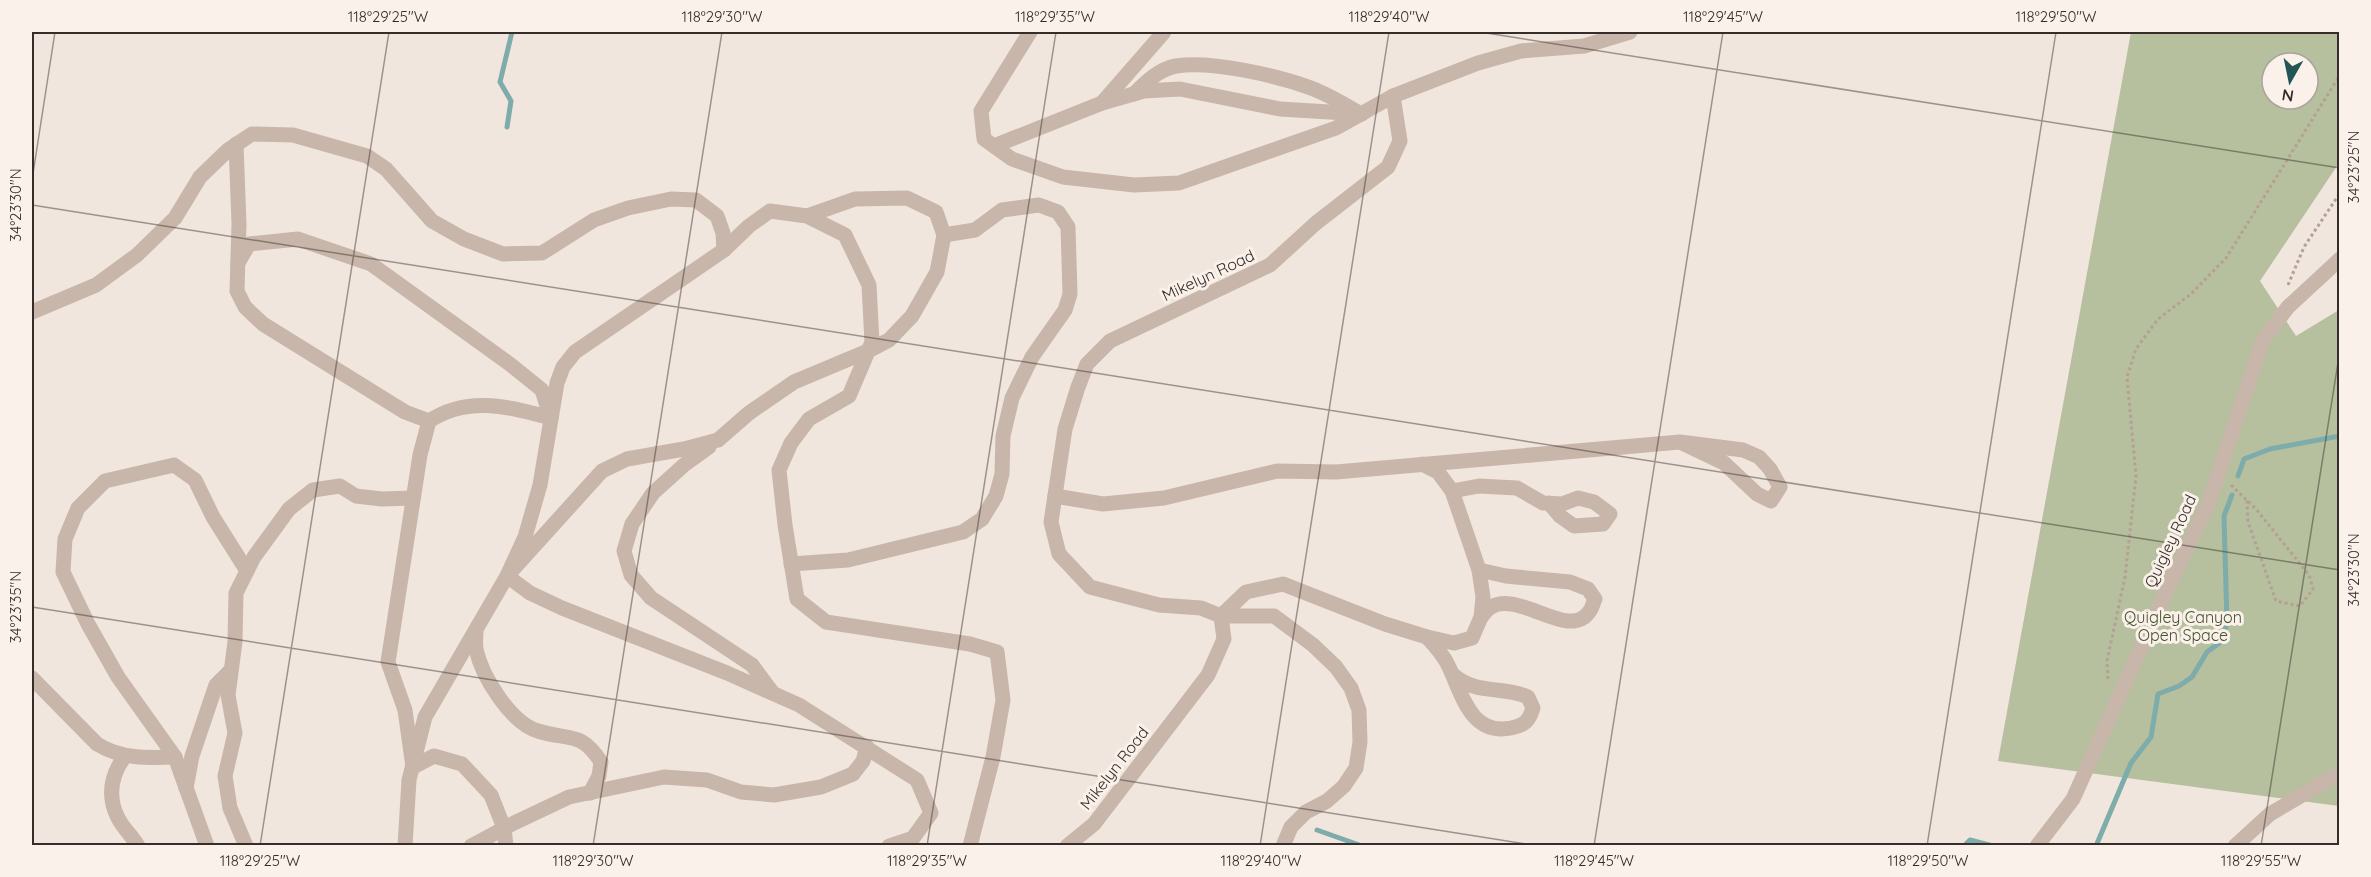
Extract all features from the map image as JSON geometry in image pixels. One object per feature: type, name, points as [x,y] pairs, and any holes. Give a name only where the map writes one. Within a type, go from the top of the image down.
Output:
[{"type":"street","points":[[1030,32],[981,111],[984,139],[1012,159],[1063,177],[1134,185],[1179,183],[1336,128],[1393,96],[1478,63],[1521,51],[1584,46],[1630,32]]},
{"type":"street","points":[[1102,103],[1164,32]]},
{"type":"street","points":[[1134,94],[1149,78],[1174,66],[1205,65],[1271,76],[1313,88],[1362,114]]},
{"type":"street","points":[[993,146],[1102,103],[1134,94],[1180,89],[1280,109],[1362,114]]},
{"type":"street","name":"Mikelyn Road","points":[[1067,846],[1094,824],[1208,675],[1224,639],[1221,616],[1201,608],[1160,605],[1090,587],[1059,554],[1051,522],[1054,496],[1065,429],[1087,364],[1110,341],[1270,265],[1316,223],[1388,167],[1400,141],[1393,96]]},
{"type":"street","points":[[32,312],[96,285],[138,255],[175,218],[200,177],[236,144],[252,134],[293,135],[367,156],[386,169],[432,221],[464,240],[503,254],[542,253],[594,220],[628,208],[671,199],[696,200],[717,216],[723,233],[724,250]]},
{"type":"street","points":[[236,144],[237,291],[245,308],[263,324],[405,412],[429,421]]},
{"type":"street","points":[[772,693],[752,665],[651,598],[631,575],[624,551],[632,524],[653,492],[748,413],[794,382],[889,340],[912,316],[937,272],[944,235],[936,212],[908,198],[855,199],[807,216]]},
{"type":"street","points":[[791,564],[848,560],[963,532],[982,519],[996,496],[1002,474],[1003,436],[1012,398],[1032,357],[1065,310],[1070,294],[1068,227],[1058,212],[1039,205],[1002,210],[975,230],[944,235]]},
{"type":"street","points":[[405,846],[409,780],[425,717],[507,576],[525,537],[540,485],[557,383],[563,367],[575,352],[724,250],[749,226],[770,211],[807,216],[845,235],[869,285],[872,342],[849,396],[809,419],[790,443],[779,471],[797,598],[826,622],[970,644],[997,652],[1003,700],[993,757],[970,846]]},
{"type":"street","points":[[238,262],[249,244],[298,239],[371,264],[542,390],[551,418]]},
{"type":"street","name":"Quigley Road","points":[[2037,846],[2073,799],[2209,502],[2263,340],[2288,307],[2340,259]]},
{"type":"street","points":[[413,766],[405,710],[388,662],[420,455],[429,421],[454,408],[489,405],[551,418]]},
{"type":"street","points":[[507,576],[602,471],[627,459],[684,449],[718,440]]},
{"type":"street","points":[[1054,496],[1103,504],[1164,498],[1277,471],[1336,472],[1680,442],[1743,450],[1759,457],[1770,469],[1780,487],[1771,501],[1757,494],[1724,463],[1680,442]]},
{"type":"street","points":[[1221,616],[1246,592],[1283,585],[1385,624],[1427,637],[1455,643],[1472,638],[1481,617],[1483,597],[1479,570],[1452,490],[1438,472],[1422,464]]},
{"type":"street","points":[[207,846],[175,757],[118,677],[73,596],[63,572],[65,538],[78,508],[105,481],[174,465],[195,480],[213,517],[247,571]]},
{"type":"street","points":[[246,846],[230,808],[225,776],[235,733],[228,695],[236,592],[254,557],[289,508],[313,490],[340,486],[356,496],[382,499],[413,498]]},
{"type":"street","points":[[1452,490],[1479,486],[1517,488],[1549,503]]},
{"type":"street","points":[[1479,570],[1506,576],[1570,582],[1588,589],[1595,599],[1589,613],[1576,621],[1559,620],[1510,603],[1491,606],[1481,617]]},
{"type":"street","points":[[507,576],[530,593],[562,608],[727,673],[799,705],[917,780],[930,813],[913,838],[889,846]]},
{"type":"street","points":[[1221,616],[1274,616],[1291,627],[1336,667],[1352,688],[1359,710],[1360,742],[1356,768],[1344,786],[1327,801],[1306,812],[1292,827],[1283,846]]},
{"type":"street","points":[[476,631],[476,650],[487,678],[504,703],[524,725],[539,732],[571,736],[591,747],[601,762],[599,776],[590,793]]},
{"type":"street","points":[[1427,637],[1445,659],[1464,703],[1486,727],[1500,730],[1522,726],[1530,719],[1533,708],[1528,697],[1514,691],[1495,691],[1473,687],[1461,682],[1452,674]]},
{"type":"street","points":[[186,788],[192,756],[216,685],[231,670]]},
{"type":"street","points":[[32,678],[97,744],[109,751],[137,758],[175,757]]},
{"type":"street","points":[[471,846],[570,797],[664,777],[707,780],[741,792],[774,795],[820,787],[853,774],[864,760],[867,747]]},
{"type":"street","points":[[125,756],[113,776],[112,794],[118,818],[138,846]]},
{"type":"street","points":[[413,766],[435,756],[462,764],[490,795],[504,828],[506,846]]},
{"type":"street","points":[[2235,846],[2270,813],[2340,775]]},
{"type":"path","points":[[2108,683],[2107,661],[2125,576],[2136,476],[2127,377],[2136,349],[2158,319],[2191,294],[2226,258],[2340,75]]},
{"type":"path","points":[[2285,291],[2304,247],[2340,193]]},
{"type":"path","points":[[2219,473],[2247,500],[2309,575],[2313,589],[2300,606],[2276,601],[2248,522],[2247,500]]},
{"type":"green space","name":"Quigley Canyon Open Space","points":[[2131,32],[2339,32],[2339,163],[2260,281],[2296,336],[2339,310],[2339,806],[1998,761]]},
{"type":"waterway","points":[[507,127],[511,101],[500,82],[512,32]]},
{"type":"waterway","points":[[2238,476],[2244,459],[2270,449],[2340,436]]},
{"type":"waterway","points":[[2096,846],[2131,763],[2151,737],[2158,694],[2179,686],[2192,677],[2207,652],[2222,641],[2227,623],[2224,516],[2232,495]]},
{"type":"waterway","points":[[1317,830],[1362,846]]},
{"type":"waterway","points":[[1964,846],[1970,840],[1993,846]]}]
